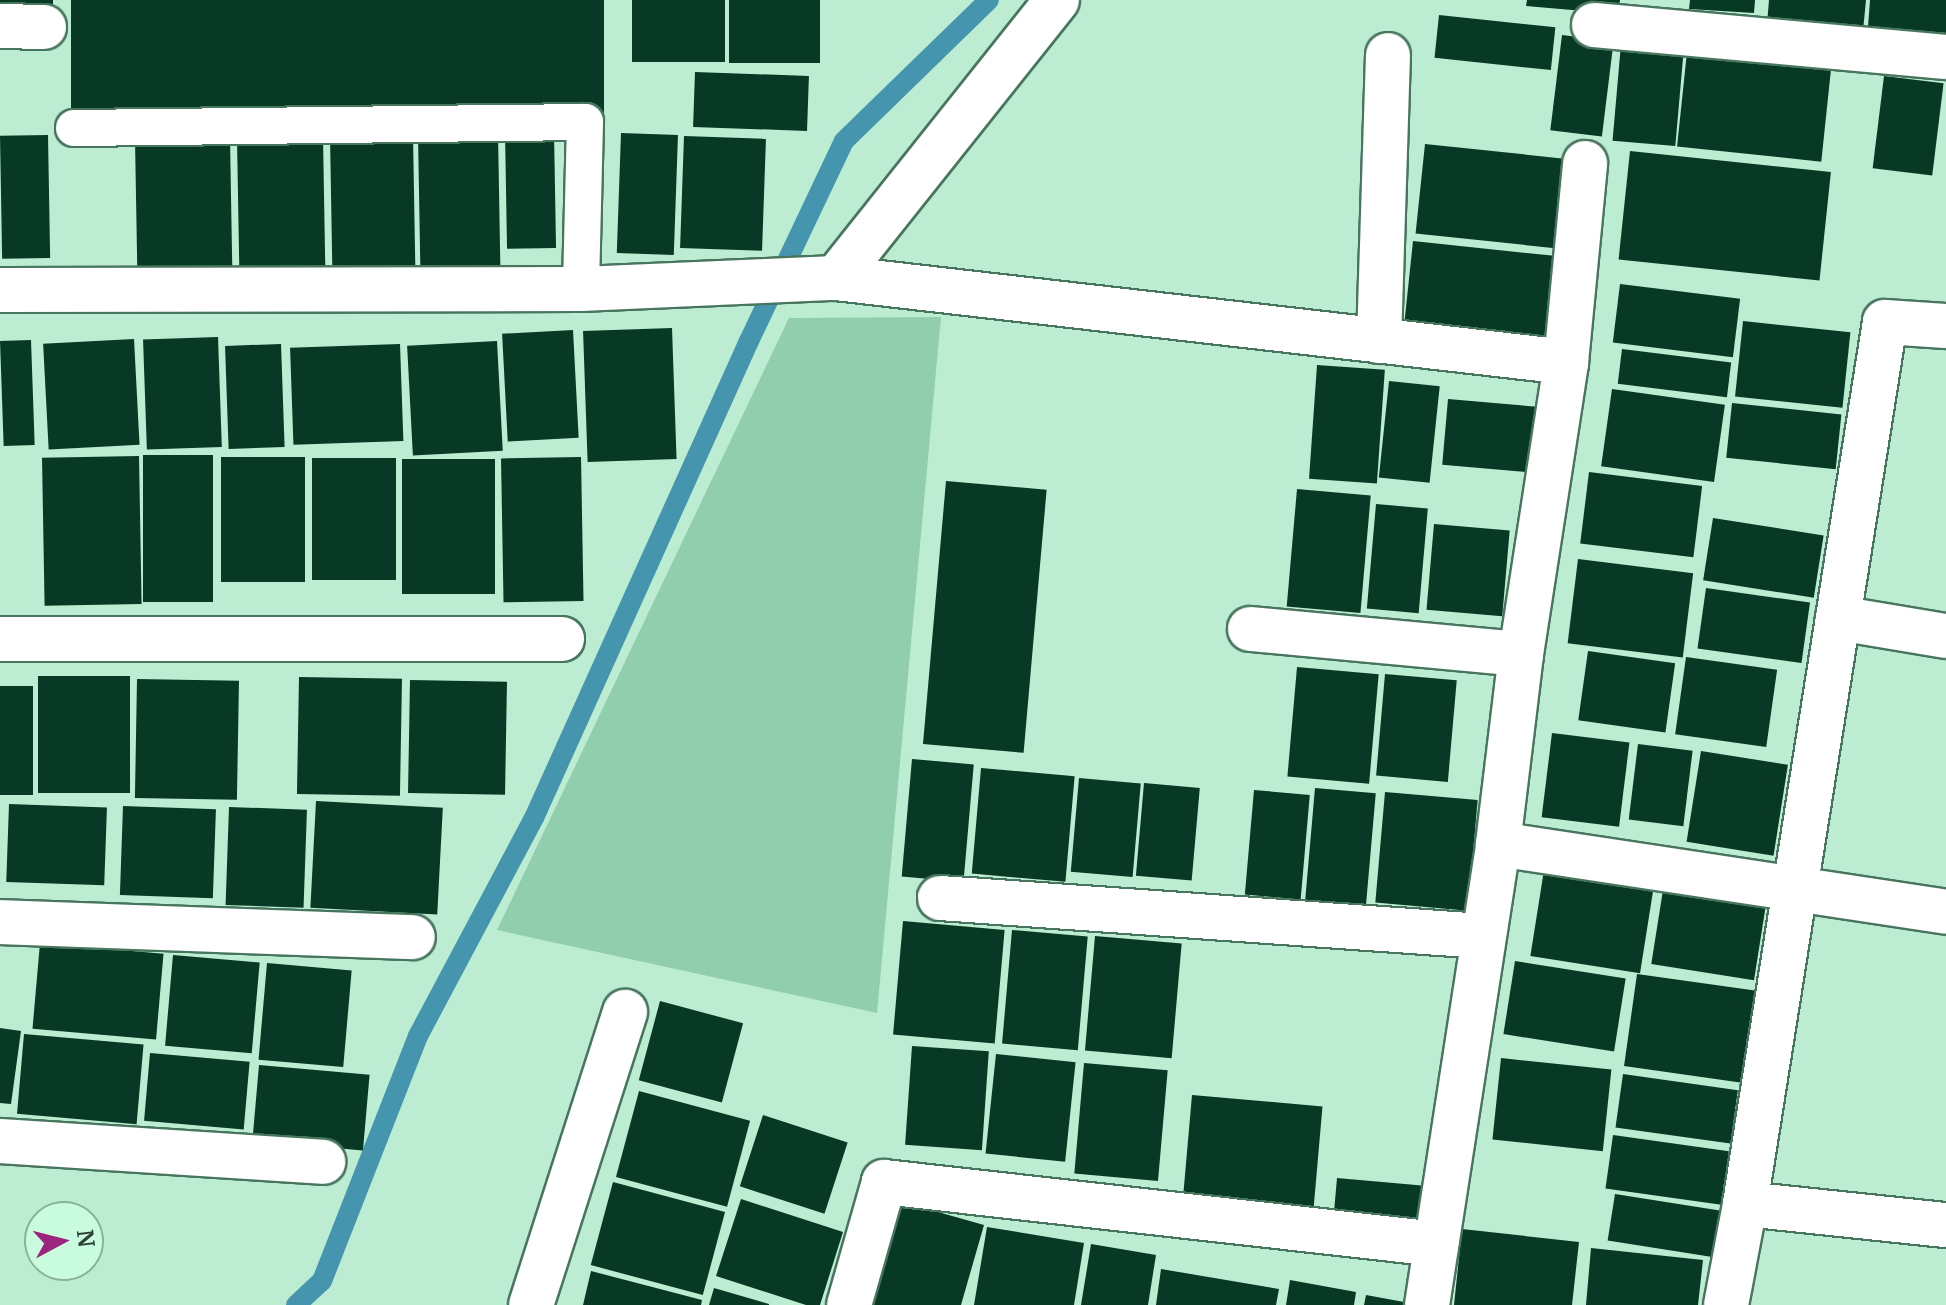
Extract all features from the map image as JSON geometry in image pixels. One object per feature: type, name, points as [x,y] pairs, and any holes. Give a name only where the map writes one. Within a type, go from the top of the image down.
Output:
[{"type":"street","points":[[820,279],[1057,0]]},
{"type":"street","points":[[1594,25],[1946,57]]},
{"type":"street","points":[[0,26],[44,27]]},
{"type":"street","points":[[1379,341],[1388,55]]},
{"type":"street","points":[[1427,1305],[1498,844],[1521,654],[1566,362],[1585,163]]},
{"type":"street","points":[[0,290],[581,289],[820,279],[1566,362]]},
{"type":"street","points":[[1726,1305],[1745,1204],[1885,322],[1946,326]]},
{"type":"street","points":[[1838,618],[1946,636]]},
{"type":"street","points":[[1250,629],[1521,654]]},
{"type":"street","points":[[0,639],[562,639]]},
{"type":"street","points":[[1498,844],[1946,912]]},
{"type":"street","points":[[940,898],[1482,936]]},
{"type":"street","points":[[0,922],[413,937]]},
{"type":"street","points":[[531,1305],[625,1012]]},
{"type":"street","points":[[0,1141],[323,1162]]},
{"type":"street","points":[[849,1305],[884,1182],[1437,1244]]},
{"type":"street","points":[[1745,1204],[1946,1225]]},
{"type":"lane","points":[[74,128],[585,122],[581,289]]},
{"type":"green space","points":[[941,317],[877,1013],[497,930],[789,318]]},
{"type":"building","points":[[0,0],[53,0],[53,11],[0,11]]},
{"type":"building","points":[[71,0],[604,0],[604,113],[71,113]]},
{"type":"building","points":[[632,0],[725,0],[725,62],[632,62]]},
{"type":"building","points":[[729,0],[820,0],[820,63],[729,63]]},
{"type":"building","points":[[1527,0],[1620,0],[1618,14],[1526,6]]},
{"type":"building","points":[[1690,0],[1755,0],[1754,13],[1689,9]]},
{"type":"building","points":[[1769,0],[1866,0],[1863,31],[1767,24]]},
{"type":"building","points":[[1870,0],[1946,0],[1946,33],[1868,27]]},
{"type":"building","points":[[1439,15],[1555,27],[1551,70],[1435,58]]},
{"type":"building","points":[[1562,35],[1614,41],[1602,137],[1550,130]]},
{"type":"building","points":[[1621,44],[1684,49],[1675,146],[1613,141]]},
{"type":"building","points":[[1687,52],[1831,67],[1821,162],[1677,146]]},
{"type":"building","points":[[695,72],[809,76],[807,131],[693,127]]},
{"type":"building","points":[[1884,76],[1944,83],[1932,176],[1873,168]]},
{"type":"building","points":[[554,131],[556,248],[507,249],[505,132]]},
{"type":"building","points":[[498,133],[500,268],[420,269],[418,134]]},
{"type":"building","points":[[621,133],[678,135],[674,255],[617,253]]},
{"type":"building","points":[[48,135],[50,258],[2,259],[0,136]]},
{"type":"building","points":[[413,135],[415,270],[332,271],[330,136]]},
{"type":"building","points":[[684,136],[766,139],[762,251],[680,248]]},
{"type":"building","points":[[323,137],[325,272],[239,273],[237,139]]},
{"type":"building","points":[[230,138],[232,271],[137,273],[135,140]]},
{"type":"building","points":[[1425,144],[1564,159],[1555,248],[1416,234]]},
{"type":"building","points":[[1630,151],[1831,172],[1819,281],[1619,259]]},
{"type":"building","points":[[1413,241],[1554,256],[1545,340],[1404,326]]},
{"type":"building","points":[[1620,284],[1740,299],[1733,357],[1613,343]]},
{"type":"building","points":[[1743,321],[1850,332],[1842,408],[1735,397]]},
{"type":"building","points":[[672,328],[677,459],[588,462],[583,331]]},
{"type":"building","points":[[573,330],[579,438],[508,442],[502,334]]},
{"type":"building","points":[[218,337],[222,447],[147,450],[143,340]]},
{"type":"building","points":[[134,339],[140,445],[49,450],[43,344]]},
{"type":"building","points":[[31,340],[35,445],[4,446],[0,341]]},
{"type":"building","points":[[497,341],[503,451],[413,456],[407,346]]},
{"type":"building","points":[[281,344],[285,447],[229,449],[225,346]]},
{"type":"building","points":[[400,344],[403,441],[293,445],[290,348]]},
{"type":"building","points":[[1622,349],[1731,362],[1727,397],[1618,384]]},
{"type":"building","points":[[1317,365],[1385,370],[1377,483],[1309,479]]},
{"type":"building","points":[[1389,381],[1440,386],[1430,483],[1379,477]]},
{"type":"building","points":[[1612,389],[1725,405],[1714,482],[1601,466]]},
{"type":"building","points":[[1448,399],[1538,407],[1532,473],[1442,465]]},
{"type":"building","points":[[1732,403],[1841,414],[1836,469],[1726,458]]},
{"type":"building","points":[[143,455],[213,455],[213,602],[143,602]]},
{"type":"building","points":[[139,456],[142,604],[45,606],[42,458]]},
{"type":"building","points":[[221,457],[305,457],[305,582],[221,582]]},
{"type":"building","points":[[581,457],[584,601],[504,602],[501,458]]},
{"type":"building","points":[[312,458],[396,458],[396,580],[312,580]]},
{"type":"building","points":[[402,459],[495,459],[495,594],[402,594]]},
{"type":"building","points":[[1589,472],[1702,486],[1693,557],[1580,543]]},
{"type":"building","points":[[946,481],[1047,490],[1024,753],[923,744]]},
{"type":"building","points":[[1297,489],[1371,495],[1360,613],[1287,607]]},
{"type":"building","points":[[1376,504],[1428,509],[1419,613],[1367,609]]},
{"type":"building","points":[[1713,518],[1824,536],[1814,598],[1703,580]]},
{"type":"building","points":[[1434,524],[1510,531],[1502,616],[1427,610]]},
{"type":"building","points":[[1578,559],[1693,573],[1683,658],[1568,643]]},
{"type":"building","points":[[1706,588],[1810,603],[1801,663],[1698,648]]},
{"type":"building","points":[[1588,651],[1675,663],[1665,733],[1578,720]]},
{"type":"building","points":[[1686,657],[1777,670],[1766,747],[1675,734]]},
{"type":"building","points":[[1297,667],[1379,674],[1369,784],[1287,777]]},
{"type":"building","points":[[1385,674],[1457,680],[1448,782],[1376,776]]},
{"type":"building","points":[[38,676],[130,676],[130,793],[38,793]]},
{"type":"building","points":[[299,677],[402,679],[400,796],[297,794]]},
{"type":"building","points":[[137,679],[239,681],[237,800],[135,798]]},
{"type":"building","points":[[410,680],[507,682],[505,795],[408,793]]},
{"type":"building","points":[[0,686],[33,686],[33,795],[0,795]]},
{"type":"building","points":[[1552,733],[1629,743],[1619,827],[1542,817]]},
{"type":"building","points":[[1638,744],[1693,751],[1683,826],[1629,819]]},
{"type":"building","points":[[1701,751],[1788,765],[1774,856],[1687,842]]},
{"type":"building","points":[[912,759],[974,764],[963,882],[902,877]]},
{"type":"building","points":[[981,768],[1075,776],[1065,882],[972,874]]},
{"type":"building","points":[[1079,778],[1141,783],[1133,877],[1071,872]]},
{"type":"building","points":[[1144,783],[1200,788],[1192,881],[1136,876]]},
{"type":"building","points":[[1315,788],[1376,793],[1366,910],[1305,905]]},
{"type":"building","points":[[1254,790],[1310,795],[1301,899],[1245,895]]},
{"type":"building","points":[[1385,792],[1478,800],[1468,911],[1375,903]]},
{"type":"building","points":[[316,801],[443,808],[437,915],[310,908]]},
{"type":"building","points":[[9,804],[107,807],[104,885],[6,882]]},
{"type":"building","points":[[123,806],[216,809],[213,898],[120,895]]},
{"type":"building","points":[[229,807],[307,810],[304,908],[226,905]]},
{"type":"building","points":[[1544,870],[1654,887],[1640,973],[1530,956]]},
{"type":"building","points":[[1663,890],[1766,906],[1754,980],[1651,964]]},
{"type":"building","points":[[903,921],[1005,930],[995,1043],[893,1035]]},
{"type":"building","points":[[1012,930],[1088,937],[1078,1050],[1002,1044]]},
{"type":"building","points":[[1095,936],[1182,944],[1172,1058],[1085,1051]]},
{"type":"building","points":[[40,943],[164,954],[156,1039],[33,1029]]},
{"type":"building","points":[[173,955],[260,963],[252,1053],[165,1046]]},
{"type":"building","points":[[1515,961],[1626,979],[1614,1052],[1503,1034]]},
{"type":"building","points":[[267,963],[352,970],[343,1067],[259,1060]]},
{"type":"building","points":[[1637,974],[1755,991],[1742,1083],[1624,1066]]},
{"type":"building","points":[[660,1001],[743,1023],[722,1102],[639,1080]]},
{"type":"building","points":[[0,1028],[21,1031],[11,1104],[0,1103]]},
{"type":"building","points":[[24,1034],[144,1044],[137,1124],[17,1114]]},
{"type":"building","points":[[912,1046],[989,1051],[982,1150],[905,1145]]},
{"type":"building","points":[[150,1053],[250,1062],[244,1129],[144,1121]]},
{"type":"building","points":[[996,1054],[1076,1062],[1065,1162],[986,1153]]},
{"type":"building","points":[[1501,1058],[1611,1070],[1603,1151],[1492,1140]]},
{"type":"building","points":[[1084,1063],[1168,1070],[1158,1181],[1074,1174]]},
{"type":"building","points":[[259,1065],[370,1075],[363,1150],[252,1141]]},
{"type":"building","points":[[1623,1074],[1738,1090],[1730,1144],[1615,1127]]},
{"type":"building","points":[[639,1091],[750,1121],[727,1207],[616,1177]]},
{"type":"building","points":[[1192,1095],[1323,1106],[1314,1209],[1183,1198]]},
{"type":"building","points":[[763,1115],[848,1143],[824,1214],[740,1186]]},
{"type":"building","points":[[1613,1135],[1729,1151],[1721,1205],[1605,1188]]},
{"type":"building","points":[[1337,1178],[1422,1185],[1418,1227],[1333,1220]]},
{"type":"building","points":[[613,1182],[725,1212],[703,1295],[591,1265]]},
{"type":"building","points":[[1615,1194],[1720,1211],[1712,1257],[1608,1240]]},
{"type":"building","points":[[741,1199],[843,1232],[820,1305],[806,1305],[716,1276]]},
{"type":"building","points":[[899,1201],[984,1225],[961,1305],[871,1305]]},
{"type":"building","points":[[987,1227],[1084,1243],[1074,1305],[974,1305]]},
{"type":"building","points":[[1462,1229],[1579,1242],[1572,1305],[1454,1305]]},
{"type":"building","points":[[1091,1244],[1156,1255],[1148,1305],[1081,1305]]},
{"type":"building","points":[[1591,1248],[1703,1260],[1698,1305],[1586,1305]]},
{"type":"building","points":[[1161,1269],[1279,1289],[1276,1305],[1156,1305]]},
{"type":"building","points":[[591,1271],[702,1300],[701,1305],[583,1305]]},
{"type":"building","points":[[1290,1280],[1356,1292],[1354,1305],[1286,1305]]},
{"type":"building","points":[[714,1288],[769,1304],[769,1305],[709,1305]]},
{"type":"building","points":[[1366,1295],[1404,1302],[1403,1305],[1364,1305]]},
{"type":"waterway","points":[[296,1305],[322,1281],[418,1036],[534,818],[749,341],[844,141],[989,0]]}]
